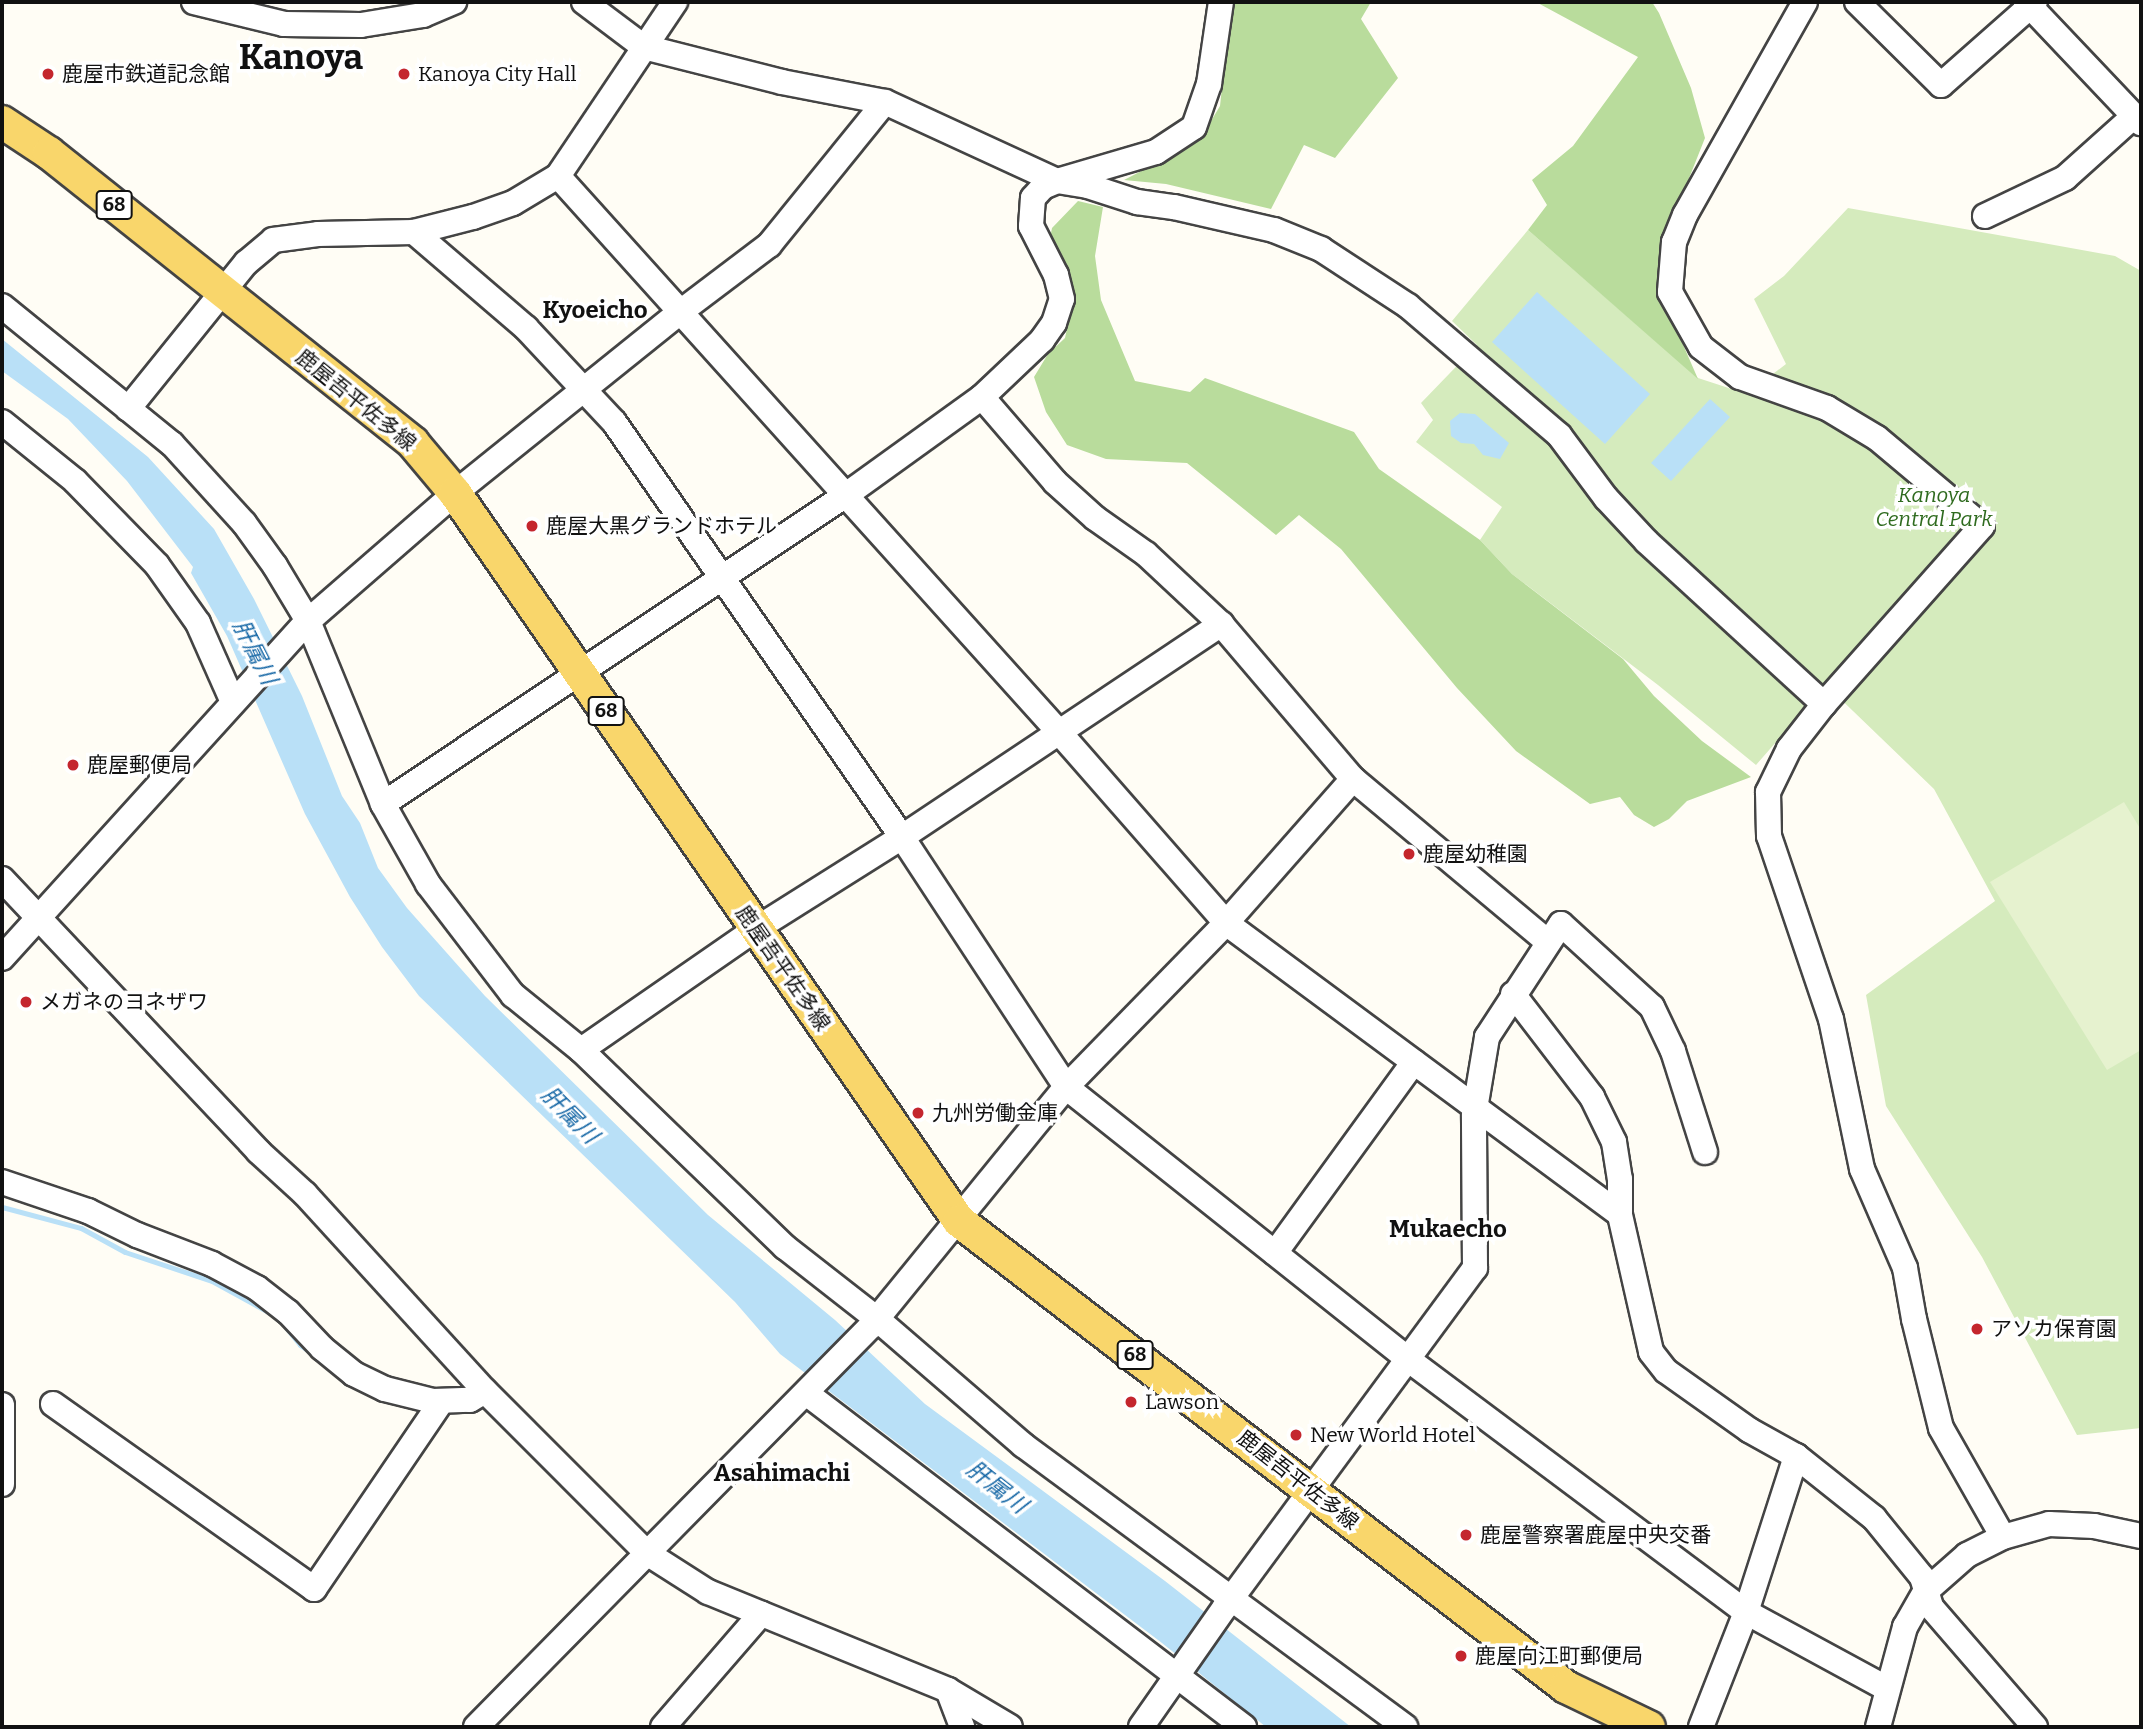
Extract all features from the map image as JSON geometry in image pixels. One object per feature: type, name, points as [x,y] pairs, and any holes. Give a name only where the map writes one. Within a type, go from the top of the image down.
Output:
[{"type":"main road","name":"鹿屋吾平佐多線","points":[[2,122],[49,153],[222,294],[231,296],[413,443],[455,493],[959,1221],[1312,1489],[1566,1687],[1649,1727]]},
{"type":"street","points":[[194,2],[284,24],[361,25],[423,15],[454,2]]},
{"type":"street","points":[[584,2],[644,47],[782,82],[885,102],[1057,181],[1088,186],[1137,202],[1174,207],[1274,230],[1321,249],[1408,306],[1559,435],[1606,498],[1647,542],[1824,704]]},
{"type":"street","points":[[128,409],[246,262],[273,240],[318,234],[414,232],[473,217],[513,203],[558,176],[675,2]]},
{"type":"street","points":[[383,804],[846,495],[982,397],[1042,340],[1054,323],[1062,299],[1056,275],[1031,226],[1031,209],[1038,192],[1057,181],[1156,152],[1194,127],[1209,84],[1220,2]]},
{"type":"street","points":[[1805,2],[1685,215],[1674,242],[1670,292],[1701,347],[1740,377],[1827,408],[1877,438],[1982,526],[1824,704],[1789,749],[1768,792],[1769,836],[1831,1019],[1862,1170],[1905,1268],[1914,1319],[1941,1428],[2003,1537]]},
{"type":"street","points":[[1857,2],[1941,85],[2030,3],[2138,119],[2065,178],[1985,216]]},
{"type":"street","points":[[2,958],[304,624],[455,493],[679,313],[769,245],[885,102]]},
{"type":"street","points":[[558,176],[1059,732],[1226,923],[1620,1215]]},
{"type":"street","points":[[414,232],[526,328],[586,388],[614,422],[902,836],[1066,1087],[1409,1360],[1746,1612],[1886,1688]]},
{"type":"street","points":[[2,306],[172,444],[244,523],[275,566],[304,624],[383,804],[428,884],[513,995],[580,1050],[785,1247],[1023,1446],[1228,1603],[1405,1727]]},
{"type":"street","points":[[982,397],[1055,482],[1095,518],[1146,554],[1221,624],[1353,779],[1548,942]]},
{"type":"street","points":[[2,422],[75,481],[157,565],[198,623],[238,697]]},
{"type":"street","points":[[580,1050],[757,929],[1221,624]]},
{"type":"street","points":[[476,1727],[874,1322],[1066,1087],[1226,923],[1353,779]]},
{"type":"street","points":[[2,879],[259,1152],[305,1194],[485,1391],[648,1553],[708,1592],[947,1690],[1010,1727]]},
{"type":"street","points":[[1141,1727],[1228,1603],[1475,1268],[1475,1108],[1487,1037],[1561,924],[1651,1006],[1673,1051],[1705,1152]]},
{"type":"street","points":[[1513,994],[1592,1097],[1614,1142],[1620,1179],[1620,1215],[1651,1352],[1666,1371],[1749,1430],[1796,1456],[1874,1518],[1922,1577],[1931,1607],[2035,1727]]},
{"type":"street","points":[[1275,1253],[1414,1062]]},
{"type":"street","points":[[2,1182],[88,1211],[137,1235],[212,1264],[257,1288],[354,1374],[385,1389],[442,1401],[470,1400],[485,1391]]},
{"type":"street","points":[[810,1388],[1244,1727]]},
{"type":"street","points":[[53,1404],[314,1589],[442,1401]]},
{"type":"street","points":[[2,1405],[2,1484]]},
{"type":"street","points":[[1701,1727],[1746,1612],[1796,1456]]},
{"type":"street","points":[[1878,1727],[1886,1688],[1905,1627],[1925,1592],[1967,1555],[2003,1537],[2049,1524],[2094,1526],[2141,1536]]},
{"type":"street","points":[[663,1727],[761,1614]]},
{"type":"street","points":[[947,1690],[962,1727]]},
{"type":"green space","points":[[1231,2],[1371,2],[1361,19],[1398,78],[1335,158],[1304,145],[1271,209],[1166,184],[1124,180],[1182,150],[1205,131],[1220,106]]},
{"type":"green space","points":[[1536,2],[1652,2],[1659,13],[1691,88],[1705,138],[1672,221],[1658,287],[1698,379],[1528,230],[1547,205],[1532,180],[1573,146],[1638,57]]},
{"type":"green space","points":[[1078,201],[1103,207],[1095,256],[1101,300],[1135,381],[1190,392],[1205,378],[1354,432],[1379,469],[1480,540],[1512,574],[1623,659],[1654,696],[1702,741],[1751,777],[1687,801],[1669,819],[1654,827],[1634,815],[1620,797],[1590,804],[1516,751],[1457,688],[1341,549],[1299,515],[1276,535],[1187,463],[1106,459],[1067,445],[1046,412],[1034,377],[1048,354],[1065,338],[1071,310],[1066,281],[1048,249],[1052,228]]},
{"type":"green space","name":"Kanoya Central Park","points":[[1848,208],[2115,256],[2141,271],[2141,1428],[2077,1435],[1982,1257],[1886,1106],[1866,995],[1995,901],[1934,789],[1826,685],[1756,765],[1658,685],[1512,574],[1480,540],[1502,507],[1416,442],[1433,420],[1421,403],[1477,345],[1452,321],[1528,230],[1698,378],[1747,394],[1786,364],[1754,299],[1784,276]]},
{"type":"green space","points":[[2124,802],[2141,830],[2141,1050],[2107,1070],[1990,882]]},
{"type":"water","points":[[1537,292],[1650,394],[1605,444],[1492,342]]},
{"type":"water","name":"肝属川","points":[[2,339],[148,457],[214,529],[254,599],[302,696],[342,796],[360,823],[378,868],[407,908],[485,996],[708,1215],[835,1320],[925,1404],[1165,1581],[1351,1727],[1266,1727],[1162,1643],[780,1354],[735,1302],[419,996],[382,947],[350,897],[305,814],[227,636],[191,573],[193,567],[127,481],[68,419],[2,371]]},
{"type":"water","points":[[1710,399],[1730,417],[1671,481],[1651,463]]},
{"type":"water","points":[[1460,413],[1475,414],[1509,443],[1500,459],[1483,455],[1474,444],[1461,443],[1451,436],[1450,421]]},
{"type":"waterway","points":[[2,1207],[81,1228],[125,1252],[212,1281],[272,1314]]},
{"type":"waterway","points":[[284,1325],[300,1345],[312,1353]]},
{"type":"place","name":"鹿屋市鉄道記念館","points":[[48,74]]},
{"type":"place","name":"Kanoya City Hall","points":[[404,74]]},
{"type":"place","name":"鹿屋大黒グランドホテル","points":[[532,526]]},
{"type":"place","name":"鹿屋郵便局","points":[[73,765]]},
{"type":"place","name":"鹿屋幼稚園","points":[[1409,854]]},
{"type":"place","name":"メガネのヨネザワ","points":[[26,1002]]},
{"type":"place","name":"九州労働金庫","points":[[918,1113]]},
{"type":"place","name":"アソカ保育園","points":[[1977,1329]]},
{"type":"place","name":"Lawson","points":[[1131,1402]]},
{"type":"place","name":"New World Hotel","points":[[1296,1435]]},
{"type":"place","name":"鹿屋警察署鹿屋中央交番","points":[[1466,1535]]},
{"type":"place","name":"鹿屋向江町郵便局","points":[[1461,1656]]},
{"type":"district","name":"Kanoya","points":[[301,57]]},
{"type":"district","name":"Kyoeicho","points":[[595,311]]},
{"type":"district","name":"Mukaecho","points":[[1448,1230]]},
{"type":"district","name":"Asahimachi","points":[[782,1474]]}]
